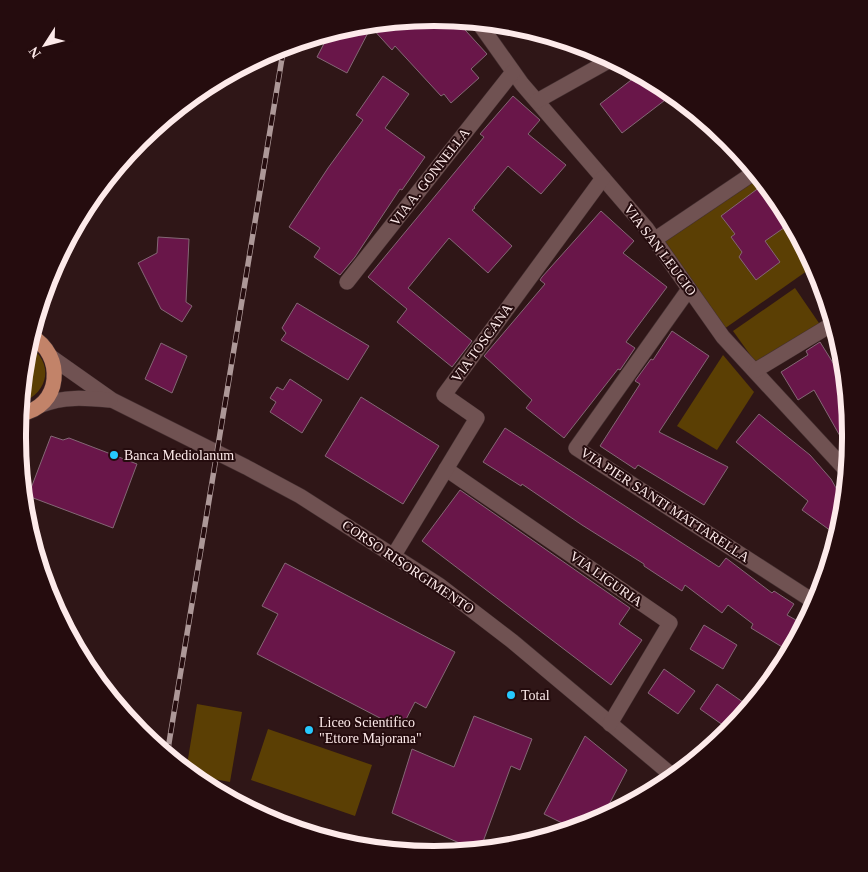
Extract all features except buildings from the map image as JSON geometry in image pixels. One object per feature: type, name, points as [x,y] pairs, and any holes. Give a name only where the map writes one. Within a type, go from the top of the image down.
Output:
[{"type":"main road","points":[[31,409],[52,390],[55,371],[48,351],[38,338]]},
{"type":"main road","points":[[37,341],[48,351]]},
{"type":"street","name":"VIA SAN LEUCIO","points":[[483,30],[513,72],[654,240],[724,336],[841,464]]},
{"type":"street","points":[[537,101],[604,63]]},
{"type":"street","name":"VIA A. GONNELLA","points":[[347,282],[513,72]]},
{"type":"street","points":[[654,240],[749,176]]},
{"type":"street","name":"VIA TOSCANA","points":[[394,555],[477,418],[444,395],[603,178]]},
{"type":"street","name":"VIA PIER SANTI MATTARELLA","points":[[689,288],[576,448],[809,598]]},
{"type":"street","points":[[756,370],[828,327]]},
{"type":"street","name":"CORSO RISORGIMENTO","points":[[48,351],[112,400],[292,492],[439,585],[478,613],[667,772]]},
{"type":"street","name":"CORSO RISORGIMENTO","points":[[31,409],[53,400],[77,397],[112,400]]},
{"type":"street","name":"VIA LIGURIA","points":[[446,469],[670,623],[610,724]]},
{"type":"shaded area","points":[[752,179],[773,207],[808,271],[724,329],[663,240]]},
{"type":"shaded area","points":[[795,288],[821,326],[756,363],[733,331]]},
{"type":"shaded area","points":[[35,351],[42,360],[45,376],[38,392],[28,400]]},
{"type":"shaded area","points":[[723,355],[754,392],[717,450],[677,426]]},
{"type":"shaded area","points":[[197,704],[242,712],[230,782],[209,778],[187,762]]},
{"type":"shaded area","points":[[268,729],[372,765],[355,816],[251,780]]},
{"type":"railway","points":[[168,747],[282,55]]},
{"type":"place","name":"Banca Mediolanum","points":[[114,455]]},
{"type":"place","name":"Total","points":[[511,695]]},
{"type":"place","name":"Liceo Scientifico \"Ettore Majorana\"","points":[[309,730]]}]
